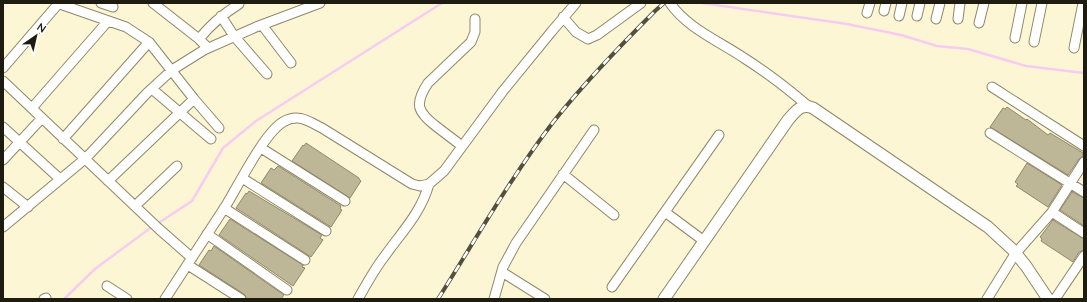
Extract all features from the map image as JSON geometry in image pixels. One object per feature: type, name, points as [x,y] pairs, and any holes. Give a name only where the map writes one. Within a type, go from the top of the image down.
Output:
[{"type":"street","points":[[3,68],[58,3],[126,27],[149,42],[219,128]]},
{"type":"street","points":[[101,3],[113,7]]},
{"type":"street","points":[[153,3],[199,39],[208,48]]},
{"type":"street","points":[[3,227],[85,159],[172,70],[208,48],[234,36],[320,3]]},
{"type":"street","points":[[165,299],[261,148],[275,128],[283,122],[301,118],[322,128],[412,184],[420,186],[429,184],[444,171],[503,91],[576,3]]},
{"type":"street","points":[[563,17],[576,32],[588,39],[597,35],[641,3]]},
{"type":"street","points":[[670,3],[676,12],[700,30],[744,57],[775,79],[808,106],[988,227],[1001,238],[1026,266],[1043,297]]},
{"type":"street","points":[[867,13],[870,3]]},
{"type":"street","points":[[899,16],[902,3]]},
{"type":"street","points":[[917,16],[920,3]]},
{"type":"street","points":[[936,18],[940,3]]},
{"type":"street","points":[[958,19],[960,3]]},
{"type":"street","points":[[979,23],[984,3]]},
{"type":"street","points":[[1015,38],[1022,3]]},
{"type":"street","points":[[1034,42],[1042,3]]},
{"type":"street","points":[[1074,48],[1083,3]]},
{"type":"street","points":[[199,39],[209,26],[239,4]]},
{"type":"street","points":[[221,16],[234,36],[267,74]]},
{"type":"street","points":[[462,146],[426,119],[421,112],[419,103],[428,83],[471,42],[475,32],[475,19]]},
{"type":"street","points":[[32,108],[108,21]]},
{"type":"street","points":[[262,25],[291,64]]},
{"type":"street","points":[[63,139],[149,42]]},
{"type":"street","points":[[3,81],[135,206],[190,261],[241,299]]},
{"type":"street","points":[[992,87],[1084,146]]},
{"type":"street","points":[[152,89],[211,139]]},
{"type":"street","points":[[108,181],[194,99]]},
{"type":"street","points":[[664,299],[788,120],[799,108],[808,106]]},
{"type":"street","points":[[3,160],[42,118]]},
{"type":"street","points":[[3,127],[60,180]]},
{"type":"street","points":[[494,299],[502,272],[516,243],[594,130]]},
{"type":"street","points":[[990,134],[1084,192]]},
{"type":"street","points":[[612,287],[719,135]]},
{"type":"street","points":[[261,148],[345,201]]},
{"type":"street","points":[[987,299],[1016,254],[1052,212],[1084,162]]},
{"type":"street","points":[[135,206],[177,166]]},
{"type":"street","points":[[563,174],[614,215]]},
{"type":"street","points":[[242,178],[326,231]]},
{"type":"street","points":[[358,299],[374,271],[418,212],[429,184]]},
{"type":"street","points":[[3,187],[28,207]]},
{"type":"street","points":[[224,208],[305,260]]},
{"type":"street","points":[[664,212],[704,241]]},
{"type":"street","points":[[1052,212],[1084,233]]},
{"type":"street","points":[[207,234],[287,290]]},
{"type":"street","points":[[1055,299],[1084,256]]},
{"type":"street","points":[[502,272],[545,299]]},
{"type":"street","points":[[107,286],[126,299]]},
{"type":"building","points":[[1007,107],[1026,120],[1027,119],[1048,135],[1050,133],[1083,153],[1083,156],[1079,159],[1068,175],[990,127],[1003,108],[1005,109]]},
{"type":"building","points":[[306,143],[359,178],[361,181],[350,198],[292,161]]},
{"type":"building","points":[[1027,163],[1062,185],[1048,207],[1016,186],[1018,184],[1015,182]]},
{"type":"building","points":[[278,166],[341,206],[340,209],[342,210],[331,227],[261,183],[271,168],[274,170]]},
{"type":"building","points":[[249,191],[322,235],[320,238],[323,240],[311,257],[236,208]]},
{"type":"building","points":[[1072,192],[1084,198],[1084,226],[1060,210]]},
{"type":"building","points":[[230,219],[303,265],[302,267],[305,268],[293,286],[219,235]]},
{"type":"building","points":[[1053,220],[1084,239],[1084,250],[1079,252],[1073,262],[1041,241],[1042,239],[1040,237]]},
{"type":"building","points":[[214,246],[284,295],[281,299],[247,299],[244,294],[199,265],[209,250],[211,251]]},
{"type":"waterway","points":[[157,224],[192,201],[223,148],[256,121],[442,3]]},
{"type":"waterway","points":[[702,3],[847,24],[901,35],[937,46],[968,49],[1026,66],[1084,73]]},
{"type":"waterway","points":[[64,299],[95,269],[153,226]]},
{"type":"railway","points":[[438,299],[508,186],[554,121],[603,64],[664,3]]}]
